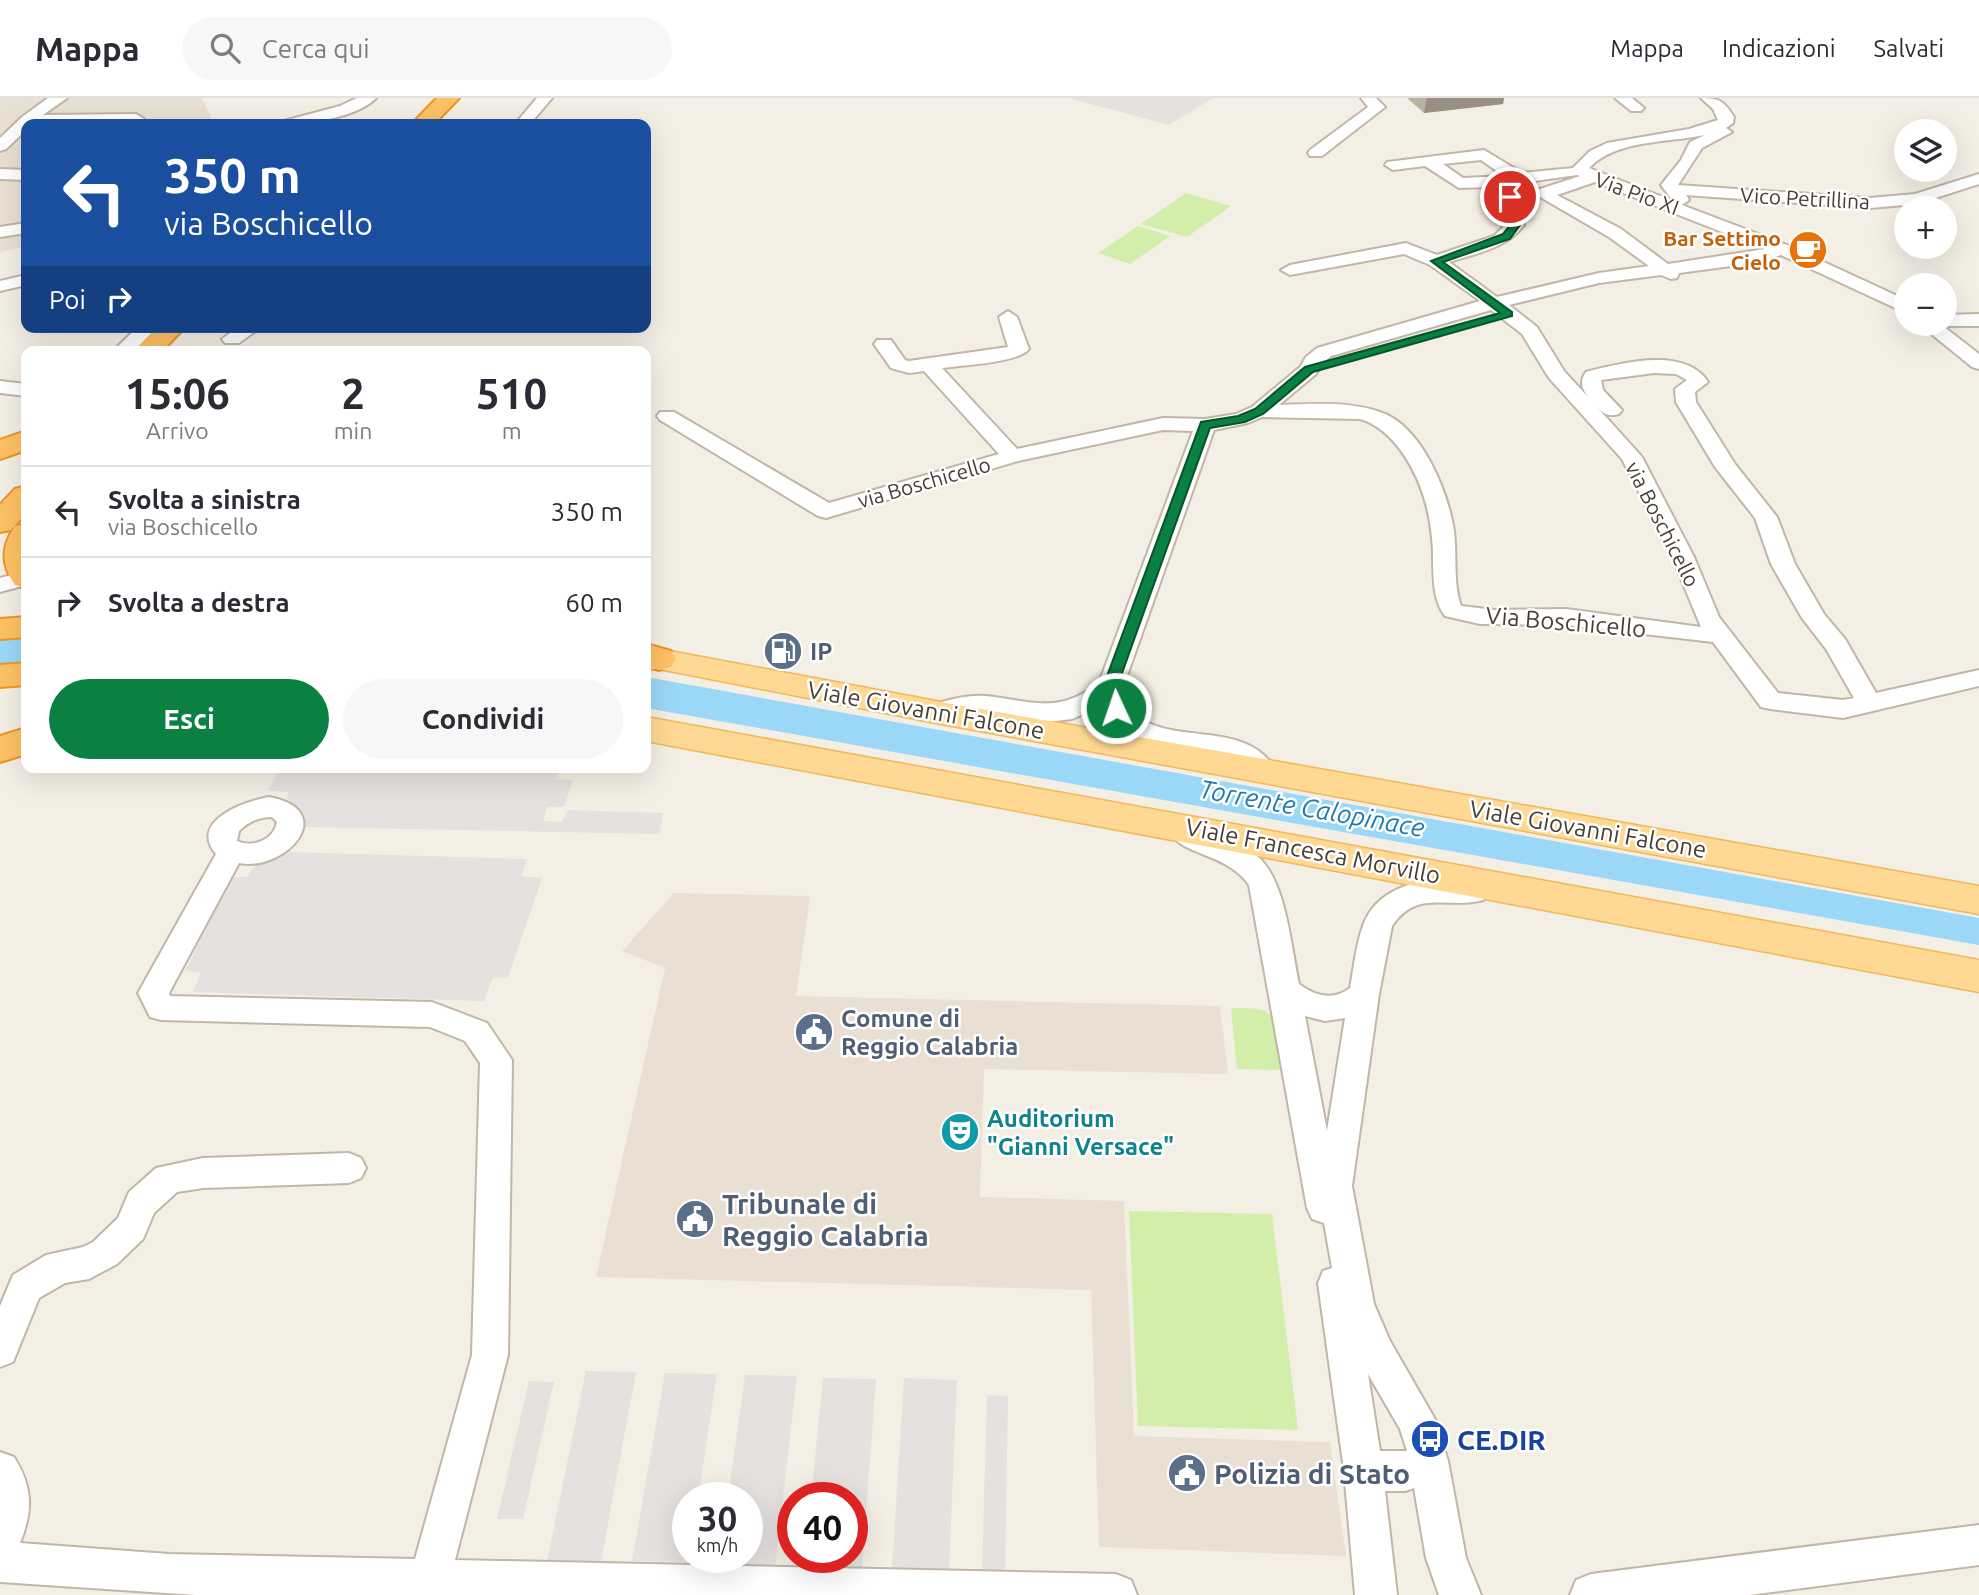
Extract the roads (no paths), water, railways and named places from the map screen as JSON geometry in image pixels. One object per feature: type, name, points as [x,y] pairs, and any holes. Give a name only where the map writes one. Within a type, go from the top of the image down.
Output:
[{"type":"highway","points":[[427,119],[449,98]]},
{"type":"highway","points":[[442,119],[464,98]]},
{"type":"highway","points":[[152,346],[166,333]]},
{"type":"highway","points":[[173,346],[186,333]]},
{"type":"highway","points":[[0,450],[21,442]]},
{"type":"highway","points":[[0,502],[21,479]]},
{"type":"highway","points":[[0,523],[21,500]]},
{"type":"highway","points":[[19,578],[18,549],[21,543]]},
{"type":"highway","points":[[0,629],[21,627]]},
{"type":"highway","points":[[0,676],[21,674]]},
{"type":"highway","points":[[0,750],[21,742]]},
{"type":"main road","name":"Viale Giovanni Falcone","points":[[651,658],[1979,900]]},
{"type":"main road","name":"Viale Francesca Morvillo","points":[[651,730],[1979,976]]},
{"type":"street","points":[[30,118],[60,98]]},
{"type":"street","points":[[308,119],[345,109],[369,98]]},
{"type":"street","points":[[526,119],[545,98]]},
{"type":"street","points":[[1316,153],[1377,107],[1368,98]]},
{"type":"street","points":[[1622,98],[1636,108]]},
{"type":"street","points":[[1695,213],[1669,185],[1688,161],[1696,145],[1736,124],[1738,119],[1735,112],[1713,102]]},
{"type":"street","name":"Via Pio XI","points":[[1713,102],[1726,117],[1725,123],[1719,126],[1614,147],[1581,166],[1587,175],[1695,213],[1781,248],[1894,302]]},
{"type":"street","points":[[11,116],[136,119]]},
{"type":"street","points":[[0,146],[21,126]]},
{"type":"street","points":[[1393,164],[1484,155],[1518,178]]},
{"type":"street","points":[[1429,162],[1459,183],[1587,175]]},
{"type":"street","points":[[0,174],[21,175]]},
{"type":"street","points":[[1587,175],[1543,194],[1615,233],[1668,272],[1777,264],[1802,258]]},
{"type":"street","name":"Vico Petrillina","points":[[1671,189],[1870,203],[1917,199],[1979,179]]},
{"type":"street","points":[[1436,261],[1500,240],[1515,225],[1510,197],[1494,182]]},
{"type":"street","points":[[0,232],[21,229]]},
{"type":"street","name":"via Boschicello","points":[[1290,270],[1398,248],[1418,251],[1436,261],[1530,331],[1556,374],[1631,457],[1684,557],[1708,620],[1720,635]]},
{"type":"street","points":[[1259,411],[1309,370],[1501,308],[1668,272],[1761,257],[1781,248]]},
{"type":"street","points":[[0,286],[21,281]]},
{"type":"street","points":[[1957,308],[1979,307]]},
{"type":"street","points":[[884,344],[898,364],[909,367],[1012,352],[1018,349],[1008,317]]},
{"type":"street","points":[[1957,321],[1979,320]]},
{"type":"street","points":[[128,346],[142,333]]},
{"type":"street","points":[[232,339],[242,333]]},
{"type":"street","points":[[1944,336],[1979,363]]},
{"type":"street","points":[[929,365],[1012,456]]},
{"type":"street","points":[[1631,457],[1649,453],[1648,448],[1591,388],[1590,381],[1593,376],[1606,372],[1675,368],[1688,371],[1698,382],[1685,389],[1686,402],[1726,467],[1766,517],[1783,564],[1814,618],[1836,645],[1869,702]]},
{"type":"street","points":[[0,387],[21,389]]},
{"type":"street","name":"via Boschicello","points":[[667,416],[826,511],[969,468],[989,465],[1012,456],[1163,424],[1205,425],[1241,419],[1259,411]]},
{"type":"street","name":"Via Boschicello","points":[[1259,411],[1372,416],[1385,422],[1398,434],[1427,473],[1441,512],[1448,604],[1453,611],[1514,617],[1565,617],[1696,635],[1720,635]]},
{"type":"street","points":[[936,712],[983,704],[1038,714],[1072,710],[1092,701],[1110,687],[1205,425]]},
{"type":"street","points":[[1720,635],[1770,701],[1843,709],[1979,678]]},
{"type":"street","points":[[1110,687],[1116,708],[1128,722],[1149,733],[1237,749],[1263,770]]},
{"type":"street","points":[[1136,818],[1233,853],[1247,861],[1263,884],[1324,1207],[1363,1471],[1376,1595]]},
{"type":"street","points":[[231,852],[153,993],[161,1008],[432,1015],[476,1031],[496,1060],[490,1355],[430,1578]]},
{"type":"street","points":[[1460,1595],[1446,1558],[1429,1461],[1417,1421],[1376,1353],[1356,1304],[1335,1186],[1364,993],[1378,925],[1388,909],[1402,899],[1437,890],[1565,899]]},
{"type":"street","points":[[1285,990],[1296,999],[1324,1009],[1339,1009],[1354,1004],[1364,993]]},
{"type":"street","points":[[0,1349],[26,1287],[59,1267],[89,1263],[105,1254],[131,1228],[141,1203],[168,1179],[203,1173],[348,1168]]},
{"type":"street","points":[[1353,1399],[1377,1393],[1404,1396]]},
{"type":"street","points":[[1363,1471],[1405,1472],[1429,1461]]},
{"type":"street","points":[[0,1471],[9,1483],[12,1499],[11,1514],[0,1540]]},
{"type":"street","points":[[1591,1595],[1979,1545]]},
{"type":"street","points":[[0,1562],[169,1574],[1116,1595]]},
{"type":"water","points":[[21,639],[21,663],[0,665],[0,640]]},
{"type":"water","name":"Torrente Calopinace","points":[[651,678],[1979,918],[1979,945],[651,709]]},
{"type":"place","name":"Bar Settimo Cielo","points":[[1808,250]]},
{"type":"place","name":"IP","points":[[783,651]]},
{"type":"place","name":"Comune di Reggio Calabria","points":[[814,1032]]},
{"type":"place","name":"Auditorium \"Gianni Versace\"","points":[[960,1132]]},
{"type":"place","name":"Tribunale di Reggio Calabria","points":[[695,1219]]},
{"type":"place","name":"CE.DIR","points":[[1430,1439]]},
{"type":"place","name":"Polizia di Stato","points":[[1187,1473]]}]
